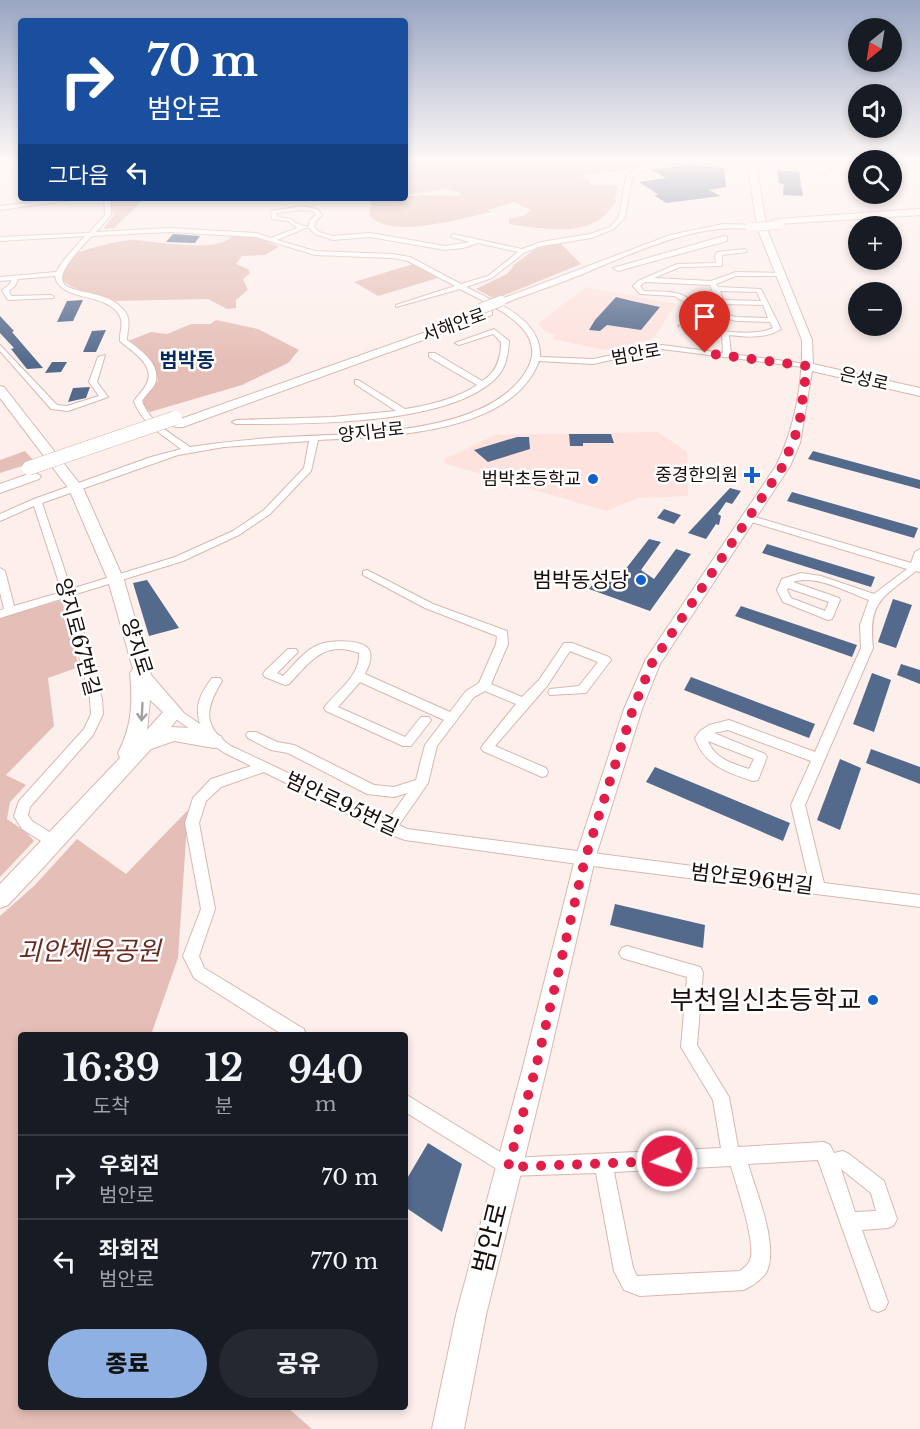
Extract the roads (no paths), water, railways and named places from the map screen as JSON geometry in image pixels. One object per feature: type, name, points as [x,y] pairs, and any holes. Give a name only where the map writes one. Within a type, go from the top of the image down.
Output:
[{"type":"main road","points":[[586,269],[667,239],[729,228]]},
{"type":"main road","name":"범안로","points":[[448,1429],[471,1315],[536,1067],[585,859],[633,709],[652,663],[783,466],[799,426],[807,366],[808,346],[804,329],[780,274],[777,234],[749,234],[751,228]]},
{"type":"main road","points":[[749,234],[751,228]]},
{"type":"main road","points":[[749,234],[764,228]]},
{"type":"main road","points":[[596,274],[692,246],[749,234],[822,228]]},
{"type":"main road","name":"서해안로","points":[[505,304],[586,269],[678,240],[777,234],[830,228]]},
{"type":"main road","points":[[777,234],[791,231]]},
{"type":"main road","name":"서해안로","points":[[0,479],[32,472],[484,311],[684,244],[749,234]]},
{"type":"main road","name":"은성로","points":[[807,366],[920,392]]},
{"type":"main road","name":"양지로","points":[[0,390],[76,488],[116,580],[143,676],[157,696],[174,712]]},
{"type":"main road","name":"서해안로","points":[[0,489],[32,472]]},
{"type":"main road","points":[[109,783],[134,741],[142,717],[137,654]]},
{"type":"main road","points":[[0,898],[174,712]]},
{"type":"main road","points":[[141,748],[157,737],[172,733],[189,734],[214,741]]},
{"type":"street","points":[[58,274],[68,259],[97,228]]},
{"type":"street","points":[[273,239],[303,228]]},
{"type":"street","points":[[312,228],[317,233],[333,238],[370,235],[445,248],[478,241]]},
{"type":"street","points":[[398,306],[495,274],[523,251],[545,243],[591,236],[612,228]]},
{"type":"street","points":[[0,239],[169,230],[247,234],[273,239],[296,249],[315,253],[379,255],[410,260],[461,286],[519,320],[528,329],[535,343],[537,359]]},
{"type":"street","points":[[453,236],[523,251]]},
{"type":"street","points":[[723,276],[719,253],[745,251]]},
{"type":"street","points":[[720,265],[683,265],[644,280],[636,286],[639,291],[674,294],[690,301],[692,304],[690,310],[696,313],[724,315],[736,319],[772,320]]},
{"type":"street","points":[[676,267],[678,280]]},
{"type":"street","points":[[714,286],[723,276],[744,273],[780,274]]},
{"type":"street","points":[[0,279],[58,274]]},
{"type":"street","points":[[58,274],[61,284],[67,288],[96,297],[123,314],[126,327],[124,341],[149,361],[151,369],[152,378],[138,401],[139,407],[146,416],[188,450]]},
{"type":"street","points":[[15,278],[13,285],[2,290],[7,297],[12,299],[51,297]]},
{"type":"street","points":[[644,280],[678,280],[760,291],[777,329],[772,333],[726,332],[682,326]]},
{"type":"street","points":[[714,286],[724,315]]},
{"type":"street","points":[[720,302],[765,303]]},
{"type":"street","points":[[236,422],[319,420],[436,407],[483,385],[500,368],[505,353],[505,341],[494,331],[459,343]]},
{"type":"street","points":[[726,332],[727,356]]},
{"type":"street","points":[[0,347],[54,407],[62,410],[104,397],[93,382],[102,357]]},
{"type":"street","name":"범안로","points":[[537,359],[576,364],[615,359],[648,348],[662,347],[807,366]]},
{"type":"street","points":[[432,355],[483,385]]},
{"type":"street","name":"양지남로","points":[[0,518],[37,501],[146,462],[188,450],[418,427],[475,415],[512,393],[528,377],[537,359]]},
{"type":"street","points":[[358,382],[402,411]]},
{"type":"street","points":[[0,571],[5,612],[68,595],[198,552],[253,522],[281,499],[308,469],[314,438]]},
{"type":"street","name":"양지로67번길","points":[[37,501],[68,595],[96,699],[97,714],[89,732],[24,805],[21,816],[27,825],[54,842]]},
{"type":"street","points":[[748,518],[917,569]]},
{"type":"street","points":[[818,887],[798,806],[867,648],[865,625],[875,598],[917,569],[920,552]]},
{"type":"street","points":[[367,573],[429,606],[503,634],[502,644],[483,686],[470,694],[431,745],[422,783],[388,828]]},
{"type":"street","points":[[785,583],[835,600],[828,616],[788,600],[782,590],[785,583],[801,576],[821,579],[875,598]]},
{"type":"street","points":[[292,652],[269,674],[285,681],[320,646],[332,643],[348,644],[364,651],[365,661],[358,676],[330,708],[407,743],[425,720]]},
{"type":"street","points":[[542,772],[488,748],[543,683],[568,646],[605,660],[582,690],[554,692]]},
{"type":"street","points":[[358,676],[452,718]]},
{"type":"street","points":[[214,741],[203,714],[202,702],[216,681]]},
{"type":"street","points":[[483,686],[524,703]]},
{"type":"street","name":"범안로95번길","points":[[174,712],[214,741],[388,828],[405,834],[585,859]]},
{"type":"street","points":[[704,734],[717,726],[729,725],[817,758]]},
{"type":"street","points":[[252,735],[275,747],[290,748],[372,790],[394,792],[422,783]]},
{"type":"street","points":[[264,767],[216,783],[200,798],[192,823],[208,909],[191,956],[199,973],[293,1032]]},
{"type":"street","name":"범안로96번길","points":[[585,859],[920,901]]},
{"type":"street","points":[[603,1164],[624,1271],[631,1283],[640,1286],[744,1280],[758,1268],[761,1254],[759,1236],[734,1157],[721,1097],[689,1047],[695,972],[627,953]]},
{"type":"street","points":[[408,1104],[508,1167],[603,1164],[824,1151],[878,1302]]},
{"type":"street","points":[[828,1163],[843,1160],[878,1187],[888,1219],[849,1222]]},
{"type":"place","name":"중경한의원","points":[[752,475]]},
{"type":"place","name":"범박초등학교","points":[[593,479]]},
{"type":"place","name":"범박동성당","points":[[641,580]]},
{"type":"place","name":"부천일신초등학교","points":[[873,1000]]},
{"type":"district","name":"범박동","points":[[187,360]]},
{"type":"park label","name":"괴안체육공원","points":[[89,951]]}]
